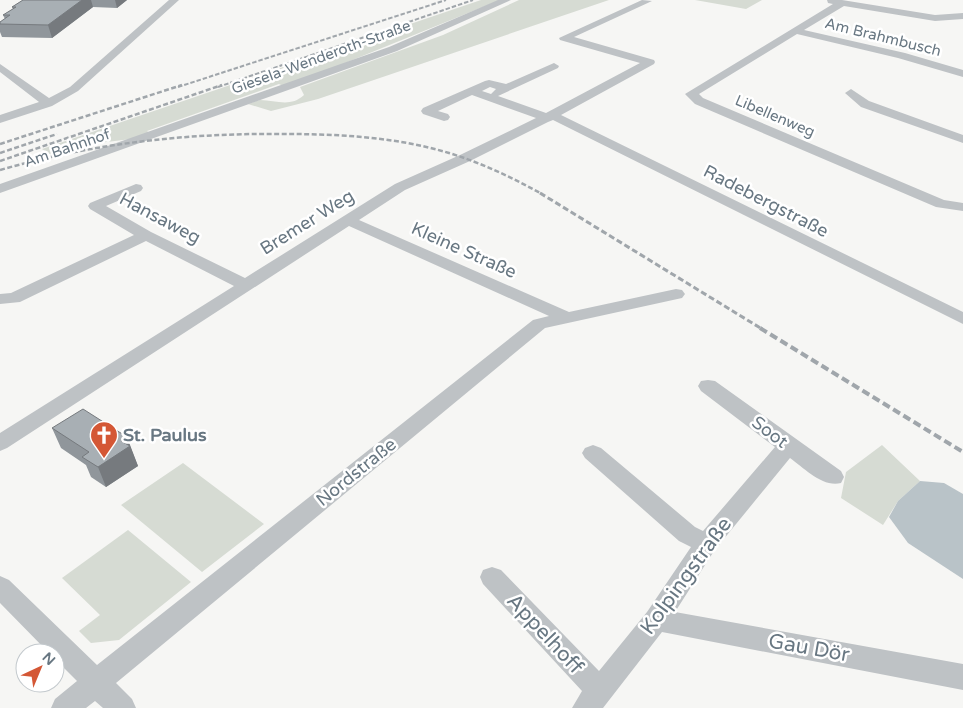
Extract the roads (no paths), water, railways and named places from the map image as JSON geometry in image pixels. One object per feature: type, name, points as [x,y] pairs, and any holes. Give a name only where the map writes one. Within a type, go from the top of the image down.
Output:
[{"type":"street","points":[[0,119],[48,103],[74,89],[174,0]]},
{"type":"street","name":"Giesela-Wenderoth-Straße","points":[[145,138],[393,49],[506,0]]},
{"type":"street","points":[[825,0],[935,18],[963,16]]},
{"type":"street","name":"Bremer Weg","points":[[0,442],[400,187],[465,158],[550,116],[650,62],[564,38],[647,1]]},
{"type":"street","points":[[796,31],[842,3]]},
{"type":"street","name":"Am Brahmbusch","points":[[796,31],[901,55],[963,74]]},
{"type":"street","name":"Libellenweg","points":[[796,31],[691,94],[698,102],[941,204],[963,207]]},
{"type":"street","points":[[490,96],[554,66]]},
{"type":"street","points":[[0,67],[48,103]]},
{"type":"street","points":[[444,117],[427,111],[489,83],[506,88]]},
{"type":"street","name":"Radebergstraße","points":[[472,91],[550,116],[963,319]]},
{"type":"street","points":[[851,93],[865,104],[963,139]]},
{"type":"street","name":"Am Bahnhof","points":[[0,189],[145,138]]},
{"type":"street","name":"Hansaweg","points":[[136,188],[95,206],[146,235],[246,285]]},
{"type":"street","name":"Kleine Straße","points":[[347,220],[565,317]]},
{"type":"street","points":[[0,299],[14,298],[146,235]]},
{"type":"street","name":"Nordstraße","points":[[65,708],[539,324],[676,294]]},
{"type":"street","name":"Soot","points":[[708,386],[788,446],[834,477]]},
{"type":"street","name":"Kolpingstraße","points":[[592,699],[656,620],[706,544],[788,446]]},
{"type":"street","points":[[593,453],[687,534],[706,544]]},
{"type":"street","name":"Appelhoff","points":[[492,577],[592,699]]},
{"type":"street","points":[[0,587],[122,708]]},
{"type":"street","name":"Gau Dör","points":[[656,620],[963,676]]},
{"type":"railway","points":[[178,87],[446,0]]},
{"type":"railway","points":[[218,87],[473,0]]},
{"type":"railway","points":[[0,144],[182,85]]},
{"type":"railway","points":[[0,161],[222,85]]},
{"type":"railway","points":[[0,153],[57,134]]},
{"type":"railway","points":[[0,170],[106,146],[176,138],[248,134],[326,135],[367,137],[409,143],[449,153],[497,171],[542,194]]},
{"type":"railway","points":[[540,193],[762,329]]},
{"type":"railway","points":[[760,328],[963,452]]},
{"type":"place","name":"St. Paulus","points":[[104,459]]}]
